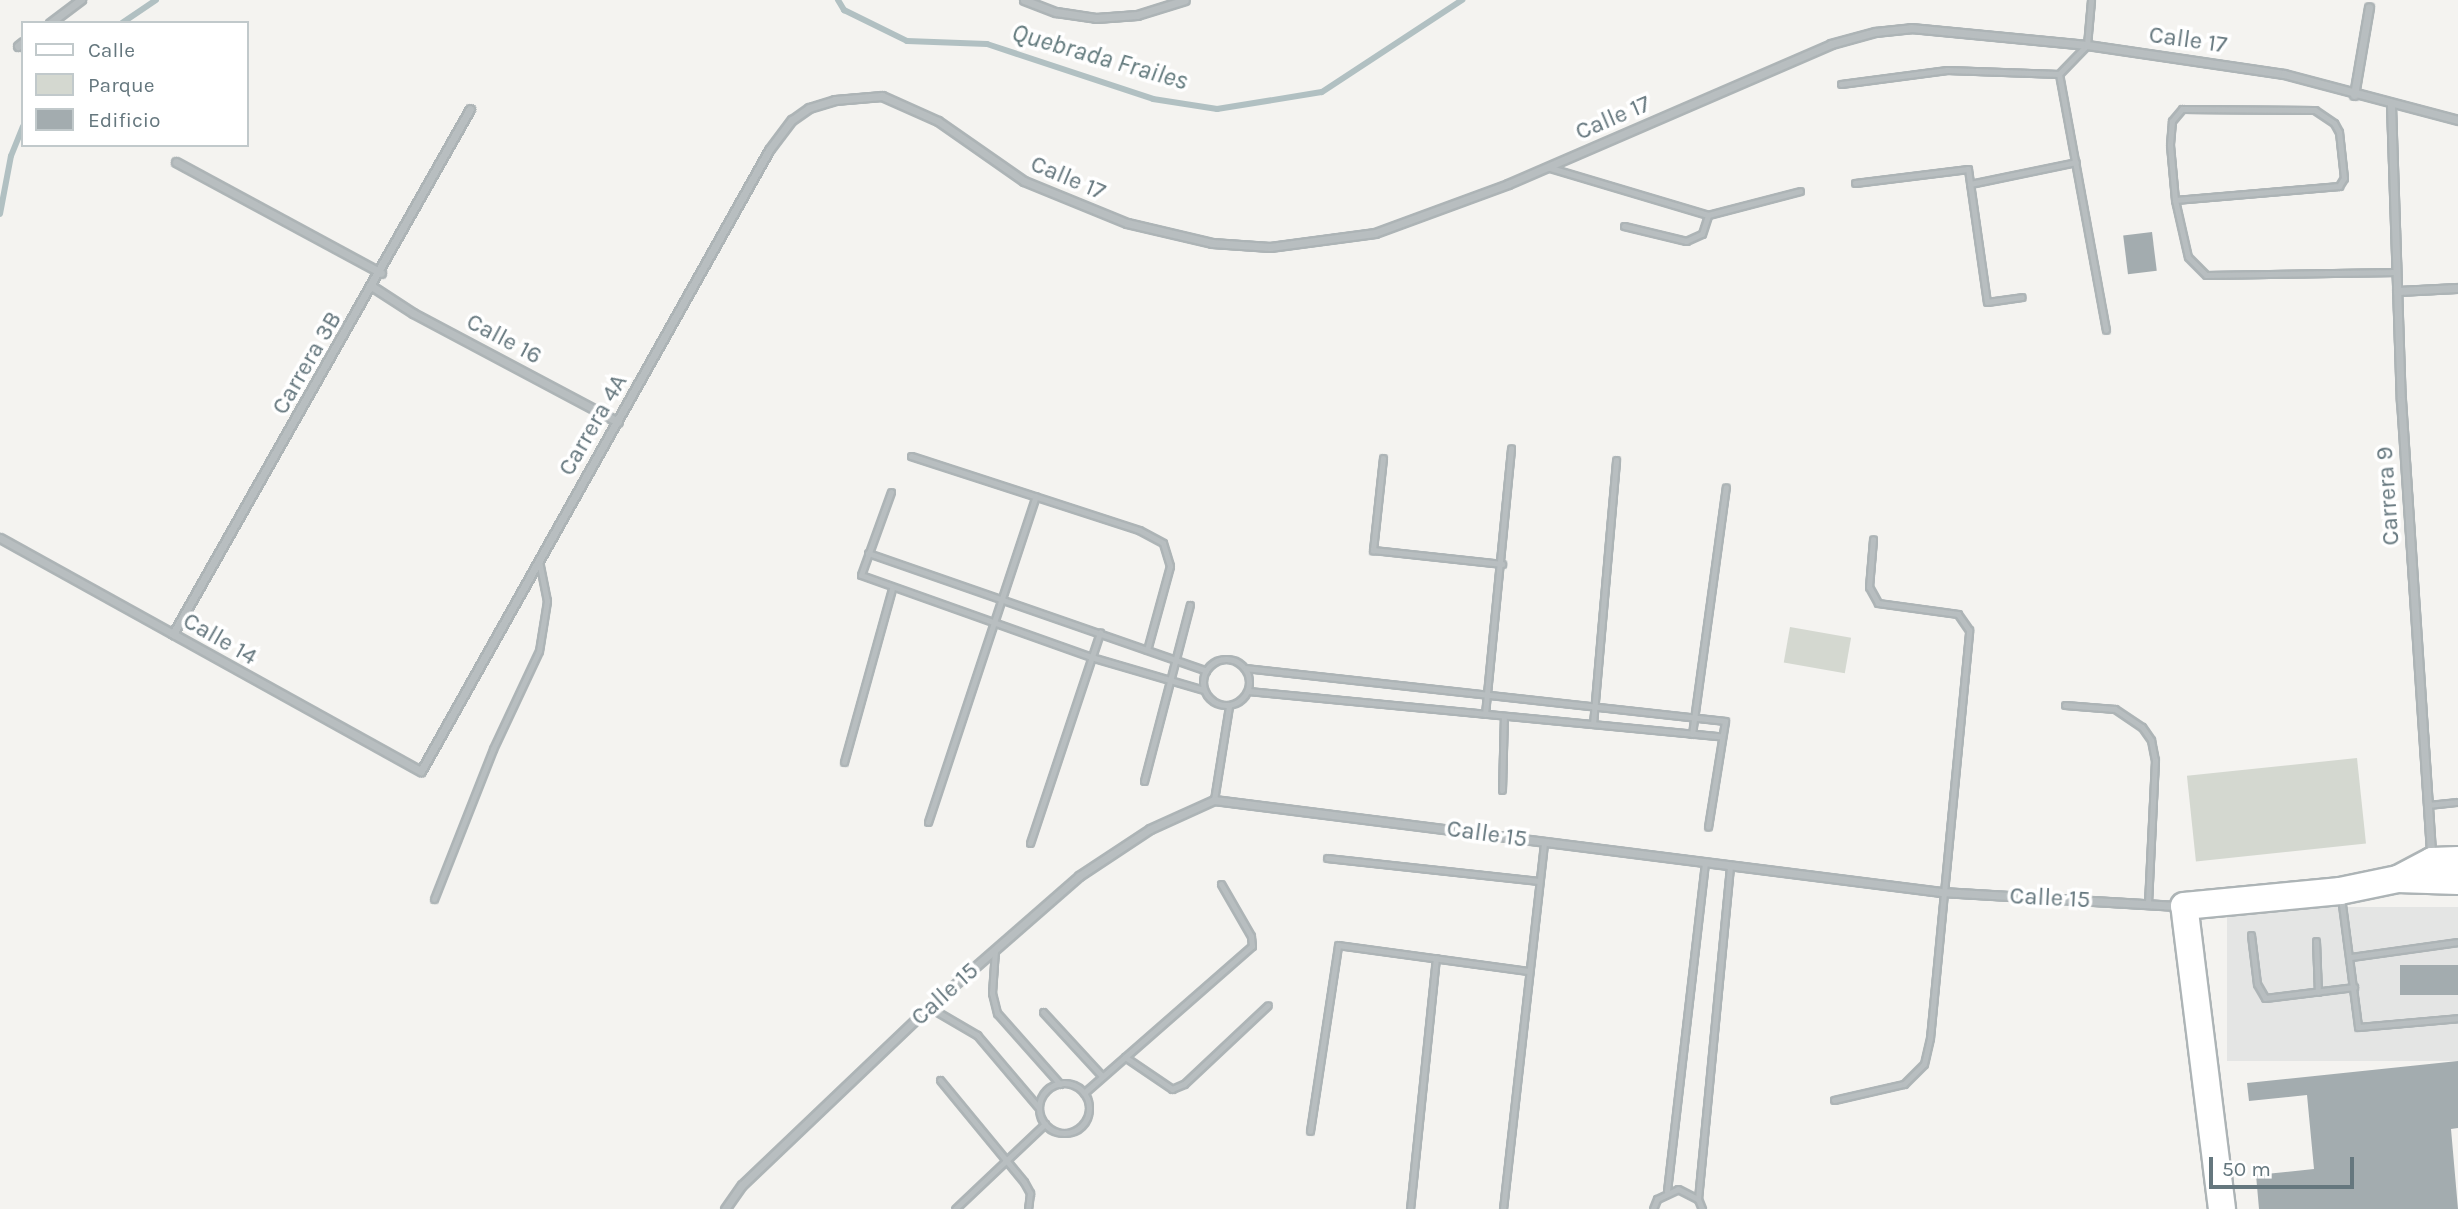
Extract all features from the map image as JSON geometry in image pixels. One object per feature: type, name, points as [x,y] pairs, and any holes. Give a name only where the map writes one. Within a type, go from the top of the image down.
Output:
[{"type":"main road","name":"Calle 15","points":[[2184,906],[2340,891],[2430,872],[2458,860]]},
{"type":"main road","name":"Calle 15","points":[[2430,872],[2458,881]]},
{"type":"main road","points":[[2184,906],[2222,1209]]},
{"type":"street","points":[[53,21],[81,0]]},
{"type":"street","points":[[1024,0],[1056,12],[1096,18],[1137,15],[1185,0]]},
{"type":"street","points":[[2354,95],[2369,7]]},
{"type":"street","name":"Calle 17","points":[[809,108],[835,100],[882,96],[938,121],[1024,181],[1127,223],[1212,243],[1270,247],[1375,233],[1547,167],[1831,44],[1875,32],[1911,28],[2087,45],[2284,74],[2391,105],[2458,120]]},
{"type":"street","name":"Carrera 9","points":[[2391,105],[2397,291],[2430,872]]},
{"type":"street","name":"Carrera 4A","points":[[421,771],[769,149],[792,120],[809,108]]},
{"type":"street","name":"Carrera 3B","points":[[173,634],[381,273],[470,109]]},
{"type":"street","points":[[176,162],[381,273]]},
{"type":"street","name":"Calle 16","points":[[373,287],[413,313],[618,422]]},
{"type":"street","points":[[2397,291],[2458,288]]},
{"type":"street","name":"Calle 14","points":[[0,538],[421,771]]},
{"type":"street","name":"Calle 15","points":[[725,1209],[742,1185],[929,1007],[1113,851],[1214,800],[1730,868],[1941,892],[2184,906]]},
{"type":"lane","points":[[1841,85],[1947,70],[2059,74],[2087,45],[2091,0]]},
{"type":"lane","points":[[2059,74],[2106,330]]},
{"type":"lane","points":[[2175,200],[2332,189],[2344,178],[2339,132],[2334,123],[2315,110],[2182,109],[2172,121],[2175,200],[2188,257],[2206,275],[2397,272]]},
{"type":"lane","points":[[1970,184],[2076,162]]},
{"type":"lane","points":[[1547,167],[1708,215],[1800,191]]},
{"type":"lane","points":[[1855,183],[1968,169],[1987,302],[2022,297]]},
{"type":"lane","points":[[1623,226],[1686,242],[1702,234],[1708,215]]},
{"type":"lane","points":[[1485,714],[1502,564],[1511,448]]},
{"type":"lane","points":[[911,456],[1139,530],[1163,543],[1170,566],[1147,650]]},
{"type":"lane","points":[[1383,458],[1373,550],[1502,564]]},
{"type":"lane","points":[[1594,724],[1616,460]]},
{"type":"lane","points":[[1692,734],[1726,487]]},
{"type":"lane","points":[[891,492],[861,575],[892,589],[994,621],[1091,657],[1204,690]]},
{"type":"lane","points":[[928,822],[1035,496]]},
{"type":"lane","points":[[1834,1100],[1904,1084],[1924,1064],[1930,1038],[1941,892],[1969,630],[1958,614],[1878,603],[1869,587],[1873,539]]},
{"type":"lane","points":[[868,553],[1206,671]]},
{"type":"lane","points":[[434,899],[493,750],[539,651],[547,601],[539,561]]},
{"type":"lane","points":[[844,762],[892,589]]},
{"type":"lane","points":[[1144,781],[1190,605]]},
{"type":"lane","points":[[1030,843],[1100,632]]},
{"type":"lane","points":[[1206,671],[1226,659],[1245,668],[1725,721],[1708,827]]},
{"type":"lane","points":[[1245,668],[1248,691]]},
{"type":"lane","points":[[1206,671],[1204,690],[1212,702],[1229,706]]},
{"type":"lane","points":[[1214,800],[1229,706],[1248,691],[1722,737]]},
{"type":"lane","points":[[2066,705],[2115,709],[2142,727],[2151,740],[2155,760],[2148,904]]},
{"type":"lane","points":[[1502,790],[1504,716]]},
{"type":"lane","points":[[2428,805],[2458,802]]},
{"type":"lane","points":[[1503,1209],[1544,842]]},
{"type":"lane","points":[[1327,858],[1539,881]]},
{"type":"lane","points":[[1653,1209],[1667,1191],[1704,864]]},
{"type":"lane","points":[[1702,1209],[1698,1199],[1730,868]]},
{"type":"lane","points":[[1084,1093],[1252,946],[1251,936],[1221,884]]},
{"type":"lane","points":[[2340,891],[2351,957],[2358,1027],[2458,1018]]},
{"type":"lane","points":[[2251,935],[2257,984],[2265,998],[2354,987]]},
{"type":"lane","points":[[2316,941],[2318,992]]},
{"type":"lane","points":[[2351,957],[2458,942]]},
{"type":"lane","points":[[1310,1131],[1338,945],[1529,971]]},
{"type":"lane","points":[[995,950],[992,993],[997,1013],[1060,1084],[1084,1093]]},
{"type":"lane","points":[[1410,1209],[1436,958]]},
{"type":"lane","points":[[1125,1057],[1172,1089],[1184,1084],[1268,1005]]},
{"type":"lane","points":[[929,1007],[977,1035],[1040,1108],[1045,1124]]},
{"type":"lane","points":[[1043,1012],[1102,1076]]},
{"type":"lane","points":[[940,1080],[1030,1193],[1028,1209]]},
{"type":"lane","points":[[1040,1108],[1046,1092],[1060,1084]]},
{"type":"lane","points":[[1045,1124],[1068,1133],[1083,1124],[1089,1108],[1084,1093]]},
{"type":"lane","points":[[955,1209],[1045,1124]]},
{"type":"lane","points":[[1667,1191],[1678,1189],[1698,1199]]},
{"type":"shaded area","points":[[2227,907],[2458,907],[2458,1061],[2227,1061]]},
{"type":"green space","points":[[1790,627],[1851,638],[1845,673],[1784,662]]},
{"type":"green space","points":[[2357,758],[2366,844],[2196,861],[2187,776]]},
{"type":"building","points":[[2152,232],[2157,271],[2128,274],[2123,236]]},
{"type":"building","points":[[2400,965],[2458,965],[2458,995],[2400,995]]},
{"type":"building","points":[[2458,1061],[2458,1128],[2451,1129],[2458,1209],[2259,1209],[2256,1175],[2314,1169],[2307,1095],[2249,1101],[2247,1083]]},
{"type":"waterway","name":"Quebrada Frailes","points":[[125,21],[156,0]]},
{"type":"waterway","name":"Quebrada Frailes","points":[[838,0],[844,10],[907,41],[987,44],[1153,99],[1217,109],[1322,92],[1462,0]]},
{"type":"waterway","name":"Quebrada Frailes","points":[[0,214],[11,156],[21,131]]}]
